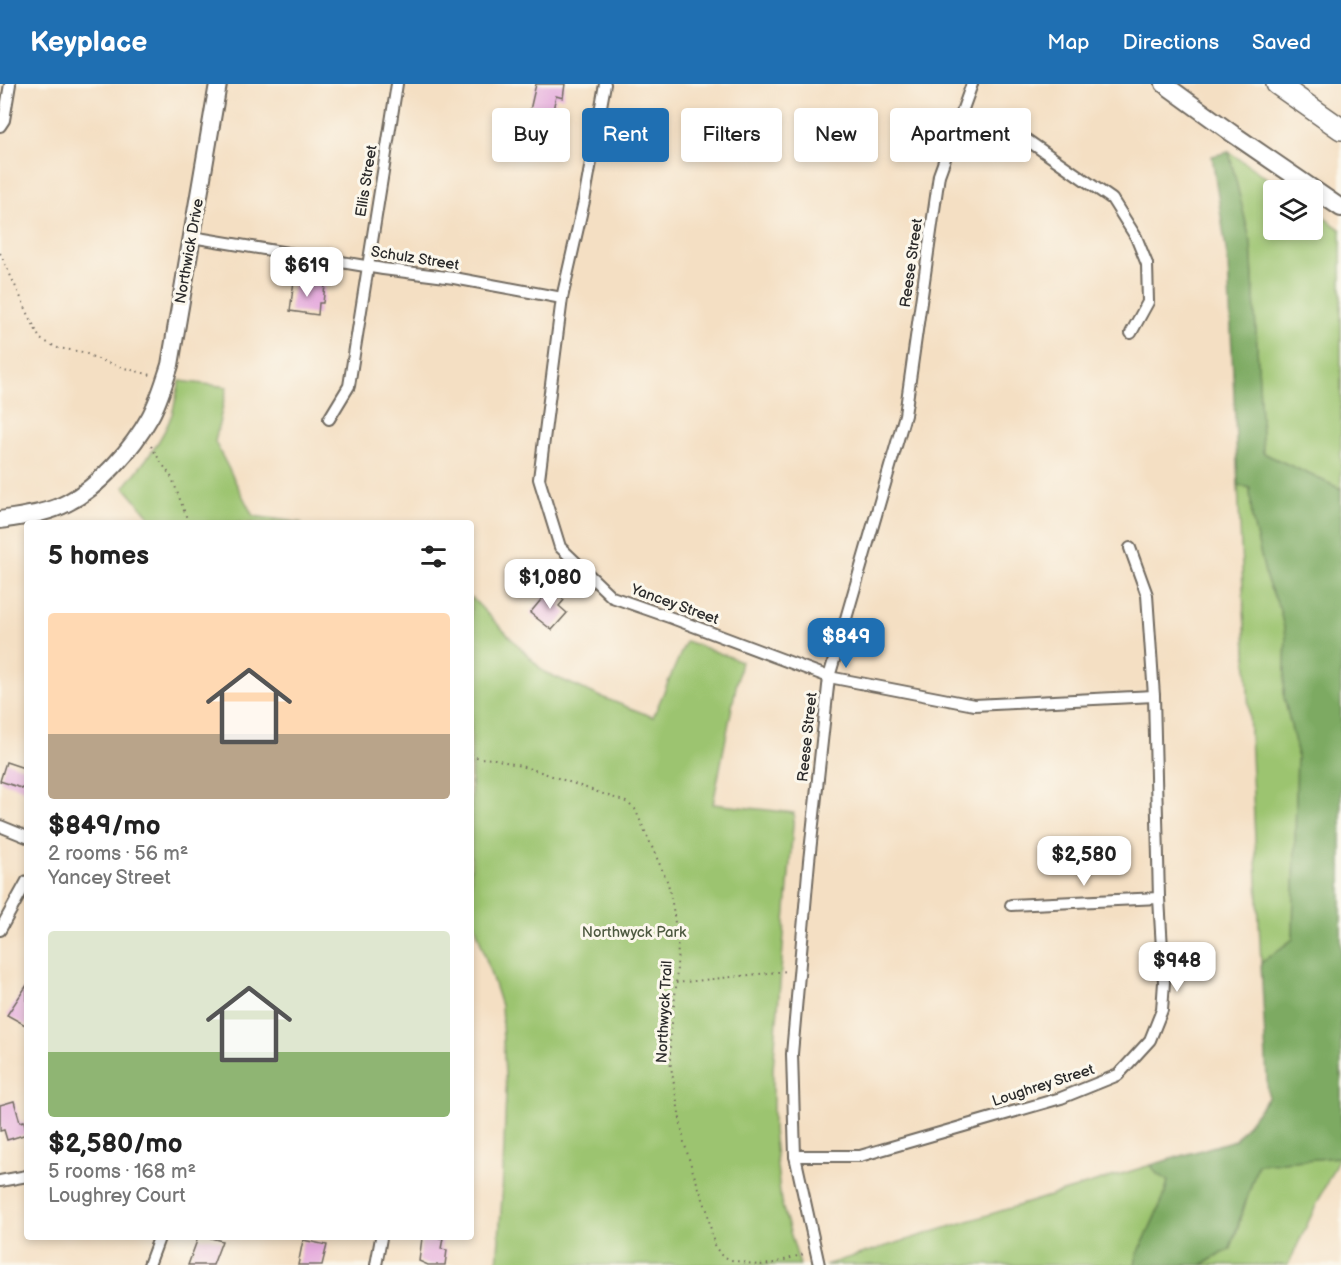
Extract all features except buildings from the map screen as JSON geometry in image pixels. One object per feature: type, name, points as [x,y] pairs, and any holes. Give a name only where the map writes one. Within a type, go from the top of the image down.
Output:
[{"type":"highway","points":[[1276,84],[1341,129]]},
{"type":"street","points":[[0,126],[4,120],[10,84]]},
{"type":"street","name":"Northwick Drive","points":[[0,520],[49,510],[83,493],[98,481],[127,450],[151,416],[170,365],[218,84]]},
{"type":"street","name":"Ellis Street","points":[[329,419],[350,386],[397,84]]},
{"type":"street","name":"Yancey Street","points":[[605,84],[584,201],[562,298],[539,479],[560,547],[612,597],[829,677],[974,705],[1154,696]]},
{"type":"street","name":"Reese Street","points":[[963,108],[972,84]]},
{"type":"street","points":[[1164,84],[1341,208]]},
{"type":"street","points":[[1031,143],[1112,199],[1136,237],[1146,264],[1148,302],[1131,333]]},
{"type":"street","name":"Reese Street","points":[[819,1265],[795,1156],[792,1054],[809,861],[829,677],[905,415],[939,175],[944,162]]},
{"type":"street","name":"Schulz Street","points":[[192,237],[454,278],[562,298]]},
{"type":"street","name":"Loughrey Street","points":[[795,1156],[860,1156],[1060,1098],[1118,1075],[1150,1040],[1161,1010],[1164,982],[1159,898],[1154,696],[1148,595],[1130,548]]},
{"type":"street","points":[[0,826],[24,836]]},
{"type":"street","points":[[0,930],[24,886]]},
{"type":"street","points":[[1011,905],[1159,898]]},
{"type":"street","points":[[0,1181],[24,1177]]},
{"type":"street","points":[[149,1265],[158,1240]]},
{"type":"street","points":[[376,1265],[381,1240]]},
{"type":"path","points":[[0,253],[40,339],[58,348],[83,352],[104,362],[144,374]]},
{"type":"path","points":[[151,445],[172,478],[188,520]]},
{"type":"path","name":"Northwyck Trail","points":[[474,756],[538,771],[626,802],[635,809],[668,883],[678,945],[670,1061],[684,1142],[707,1210],[714,1245],[721,1255],[731,1260],[758,1265],[771,1264],[815,1250]]},
{"type":"path","points":[[676,983],[788,971]]},
{"type":"green space","points":[[1229,152],[1270,180],[1263,180],[1263,240],[1323,240],[1323,217],[1341,230],[1341,489],[1263,453],[1251,244]]},
{"type":"green space","points":[[1229,152],[1251,244],[1263,453],[1341,489],[1341,1153],[1339,1157],[1258,1164],[1230,1249],[1201,1265],[1135,1265],[1164,1197],[1168,1181],[1157,1174],[1151,1165],[1235,1140],[1268,1098],[1261,963],[1293,939],[1297,751],[1284,697],[1286,635],[1279,607],[1267,581],[1252,518],[1250,488],[1238,485],[1228,263],[1212,156]]},
{"type":"green space","points":[[180,381],[227,387],[215,442],[253,516],[282,520],[152,520],[124,487],[151,453],[172,414]]},
{"type":"green space","points":[[1238,485],[1250,488],[1252,518],[1267,581],[1279,607],[1286,635],[1284,697],[1297,751],[1293,939],[1261,963]]},
{"type":"green space","name":"Northwyck Park","points":[[474,600],[544,672],[653,717],[686,641],[741,661],[713,804],[794,813],[773,1069],[773,1130],[781,1202],[800,1265],[497,1265],[506,1092],[501,1006],[474,921]]},
{"type":"green space","points":[[1339,1157],[1288,1265],[1201,1265],[1231,1249],[1258,1164]]},
{"type":"green space","points":[[1151,1165],[1157,1174],[1168,1181],[1135,1265],[825,1265]]}]
